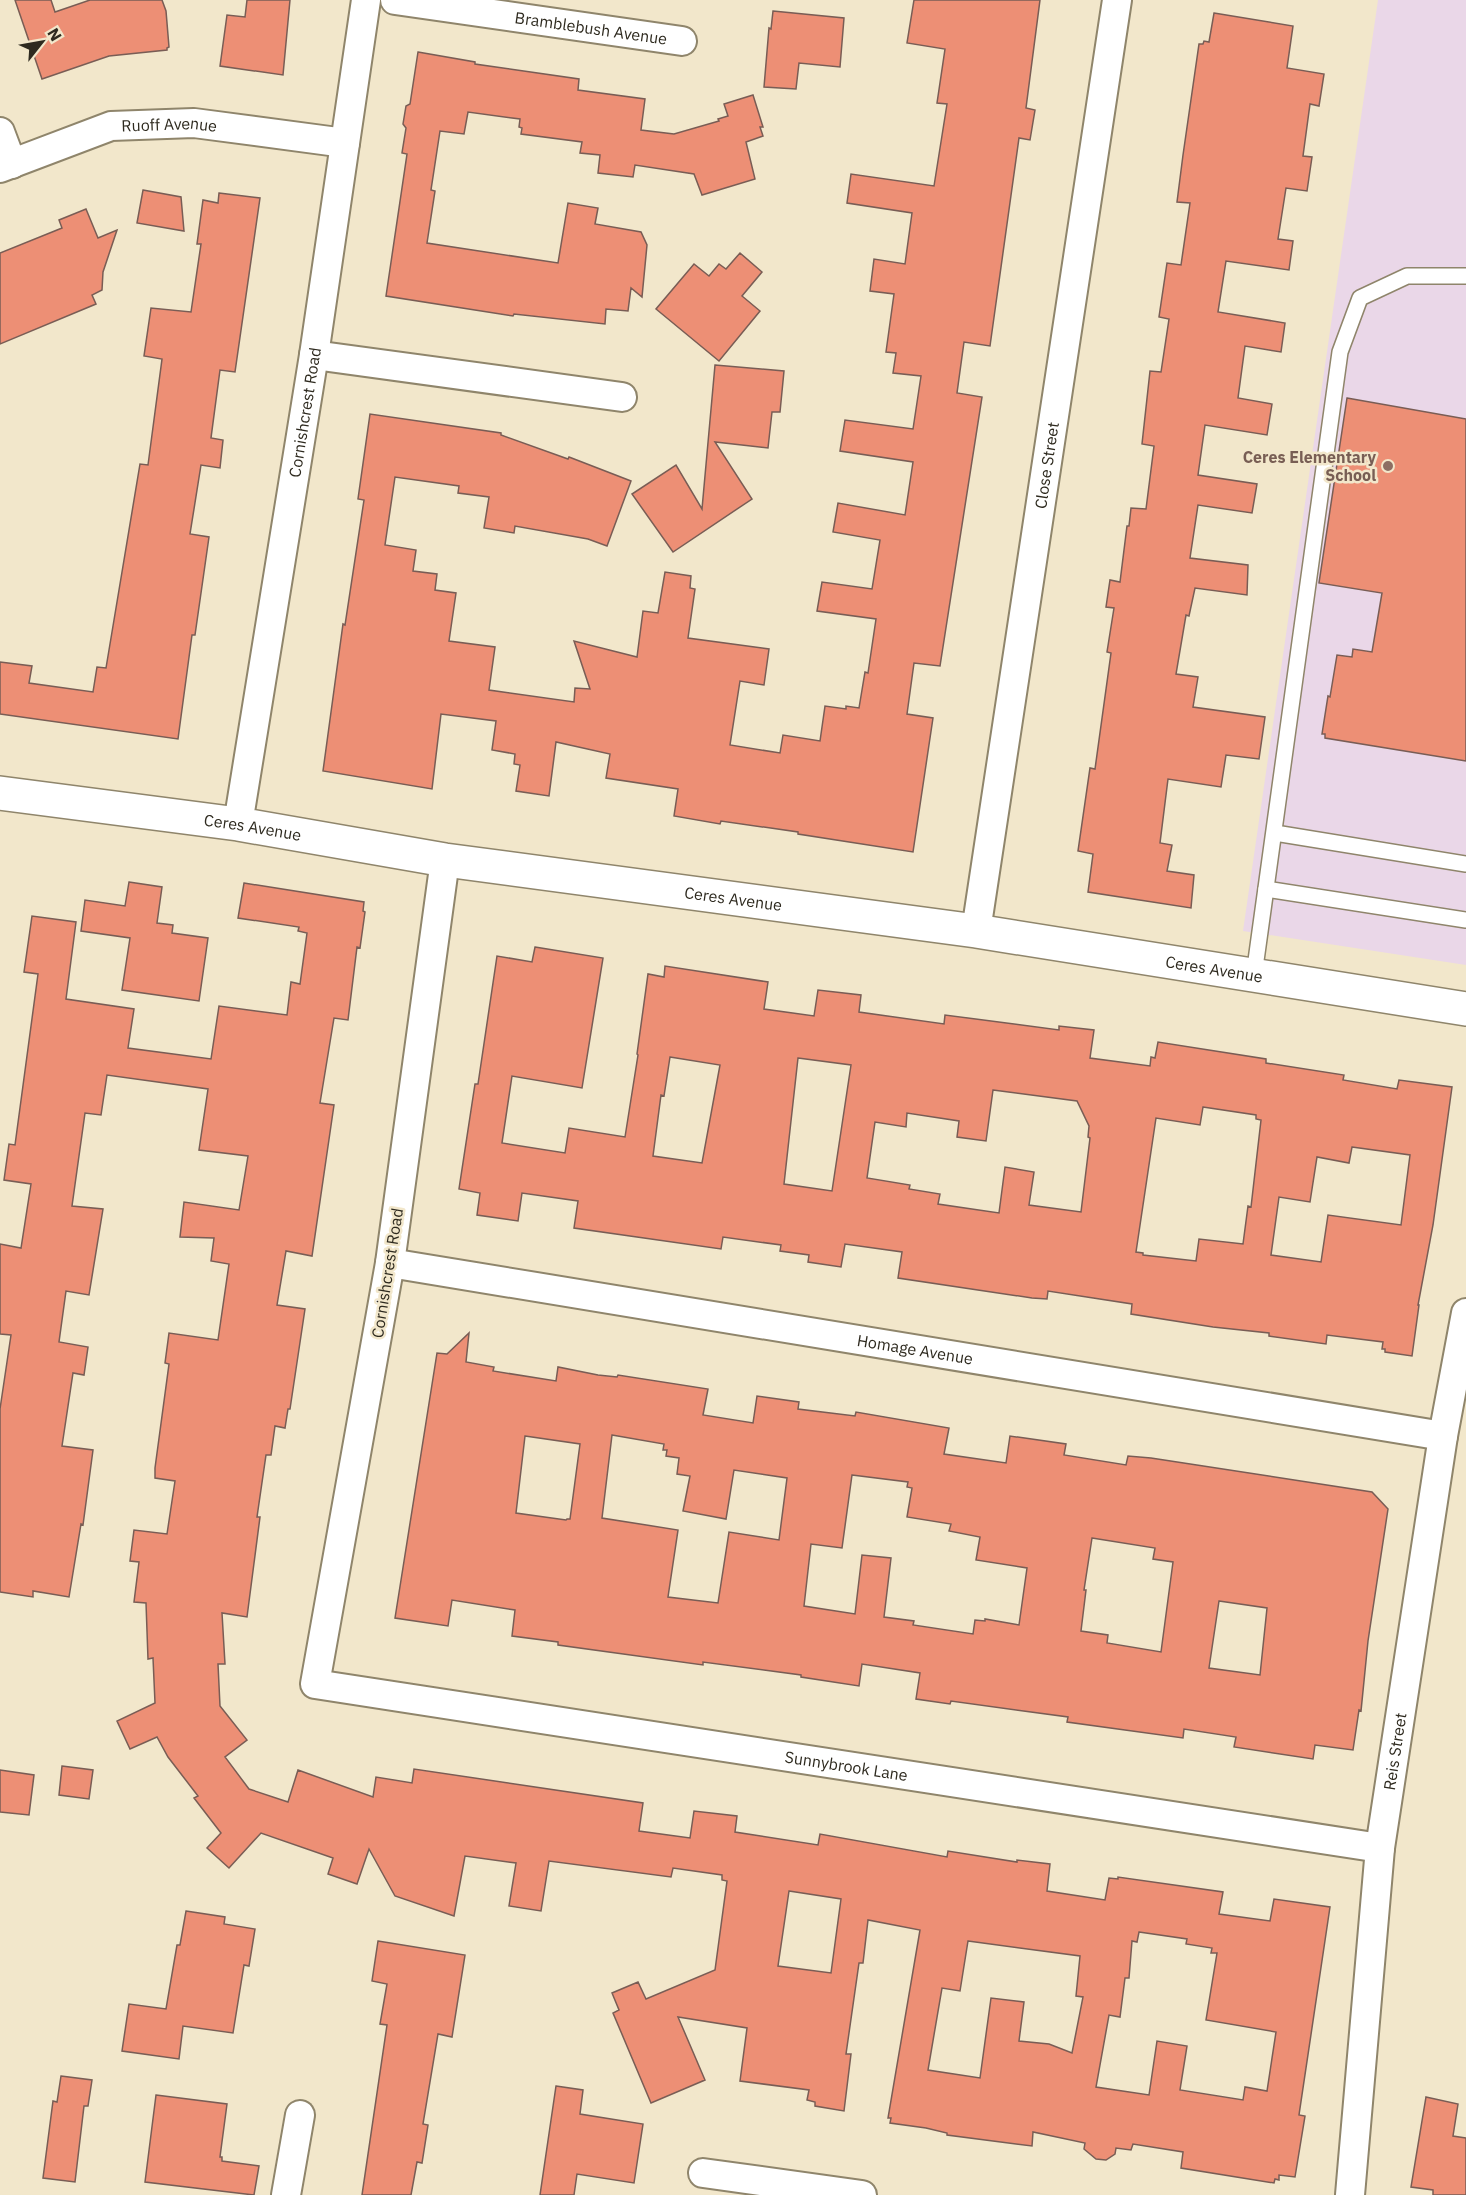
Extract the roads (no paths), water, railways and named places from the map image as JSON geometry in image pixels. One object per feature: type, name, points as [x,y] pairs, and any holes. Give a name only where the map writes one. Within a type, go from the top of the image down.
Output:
[{"type":"street","name":"Cornishcrest Road","points":[[238,824],[314,355],[366,0]]},
{"type":"street","name":"Bramblebush Avenue","points":[[395,0],[682,41]]},
{"type":"street","name":"Close Street","points":[[976,931],[1117,0]]},
{"type":"street","name":"Ruoff Avenue","points":[[6,166],[111,126],[194,123],[345,143]]},
{"type":"street","points":[[0,132],[6,166]]},
{"type":"street","points":[[314,355],[622,397]]},
{"type":"street","name":"Ceres Avenue","points":[[0,793],[238,824],[445,860],[976,931],[1466,1009]]},
{"type":"street","name":"Cornishcrest Road","points":[[315,1684],[390,1263],[445,860]]},
{"type":"street","name":"Homage Avenue","points":[[390,1263],[1443,1436]]},
{"type":"street","name":"Reis Street","points":[[1350,2195],[1380,1848],[1443,1436],[1466,1313]]},
{"type":"street","name":"Sunnybrook Lane","points":[[315,1684],[1380,1848]]},
{"type":"street","points":[[286,2195],[300,2115]]},
{"type":"street","points":[[703,2173],[862,2195]]},
{"type":"lane","points":[[1254,975],[1340,352],[1360,298],[1407,276],[1466,276]]},
{"type":"lane","points":[[1275,834],[1466,864]]},
{"type":"lane","points":[[1266,889],[1466,920]]},
{"type":"place","name":"Ceres Elementary School","points":[[1388,466]]}]
